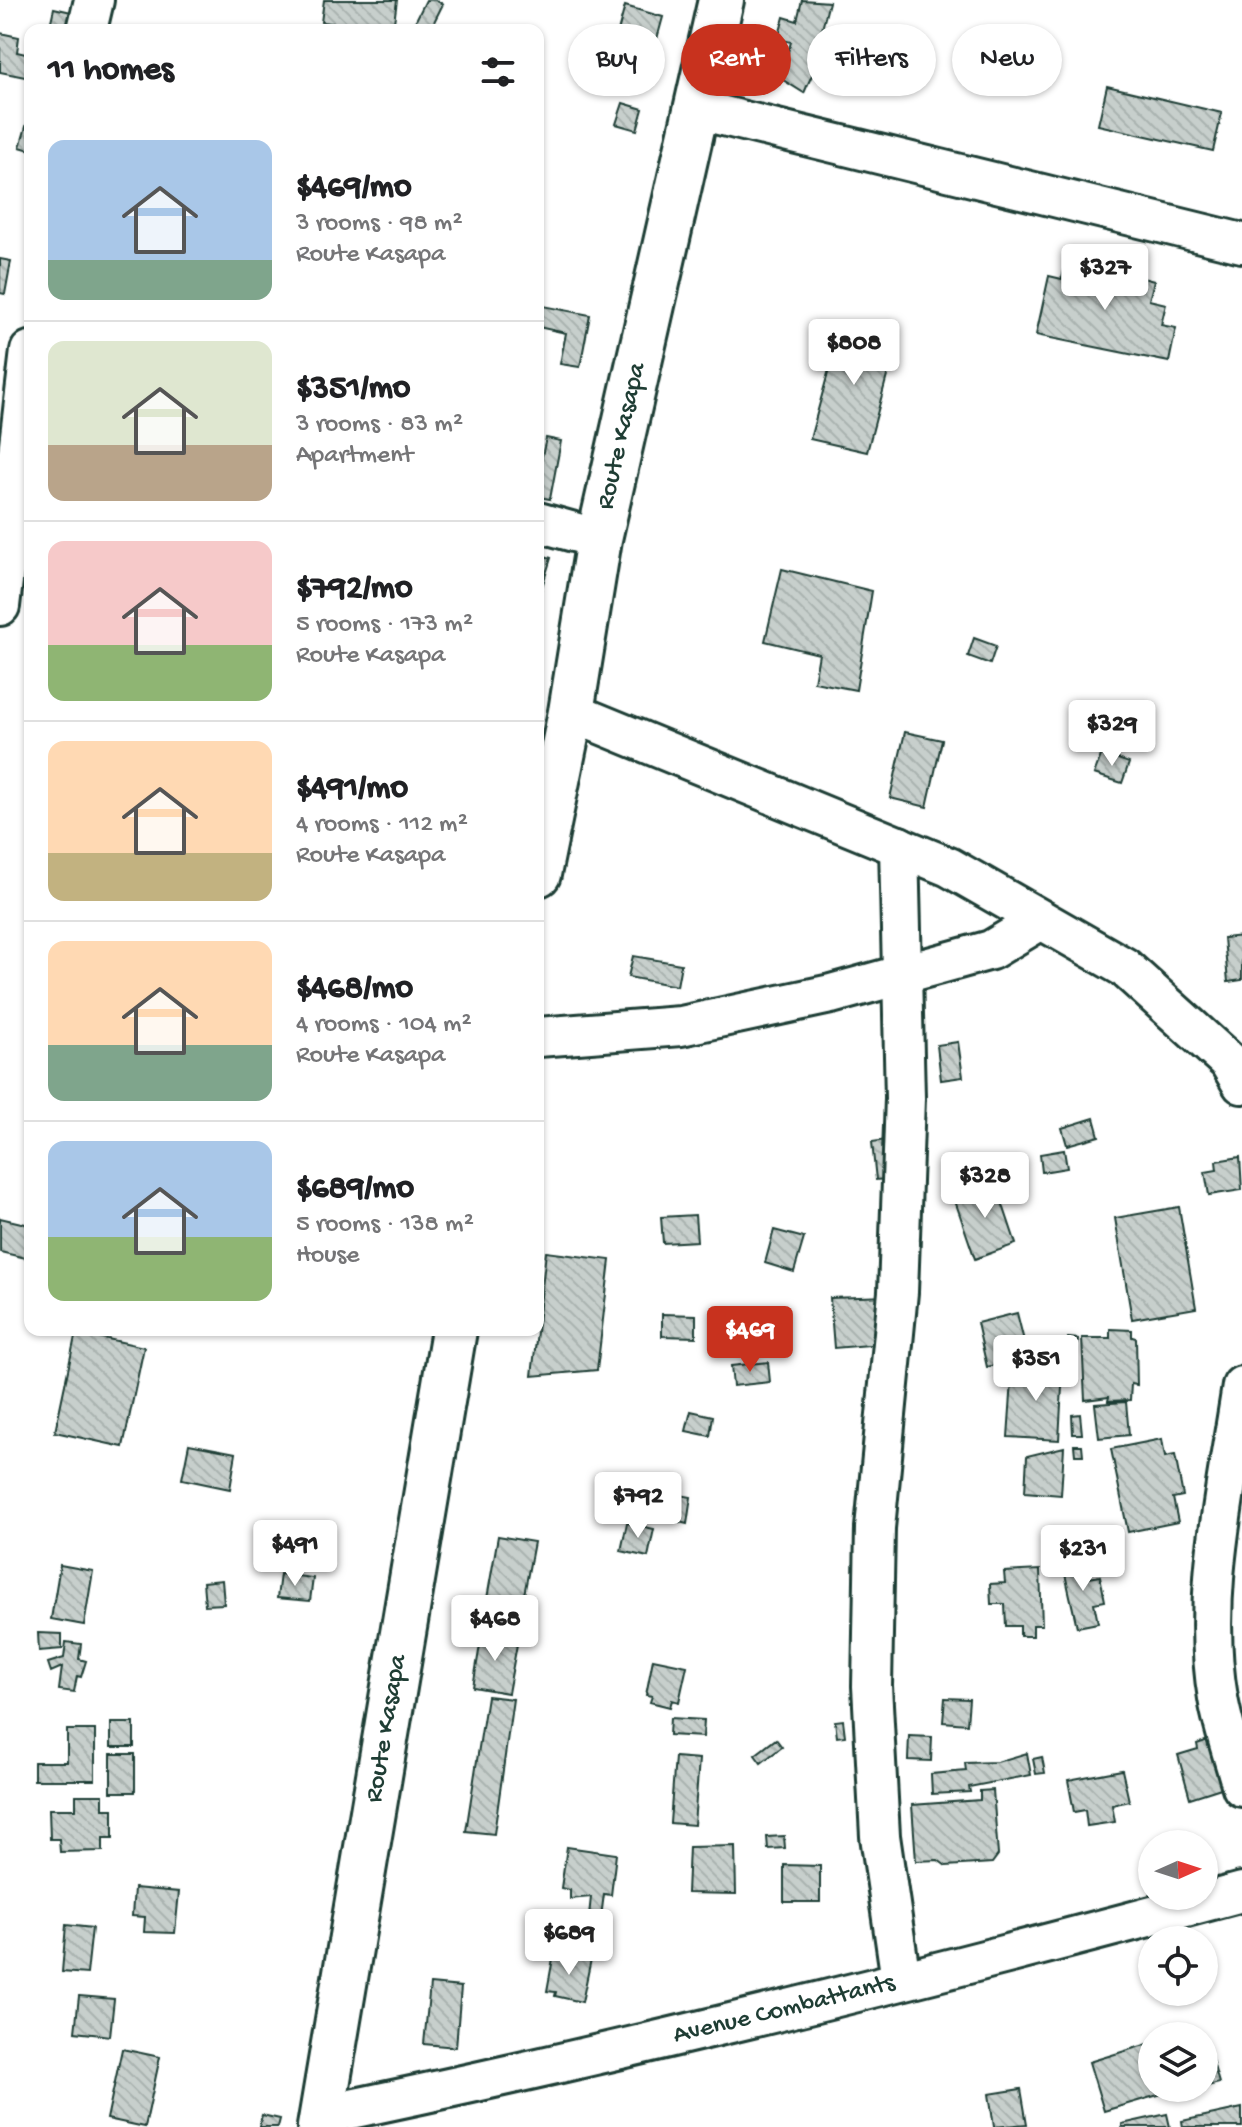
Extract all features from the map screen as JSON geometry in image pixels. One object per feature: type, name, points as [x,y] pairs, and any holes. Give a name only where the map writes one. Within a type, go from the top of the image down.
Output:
[{"type":"main road","name":"Route Kasapa","points":[[544,845],[571,712],[599,539],[721,0]]},
{"type":"main road","name":"Route Kasapa","points":[[321,2121],[453,1336]]},
{"type":"street","points":[[88,24],[94,0]]},
{"type":"street","points":[[695,109],[1242,243]]},
{"type":"street","points":[[0,606],[17,412],[24,379]]},
{"type":"street","points":[[544,524],[599,539]]},
{"type":"street","points":[[571,712],[949,867],[1124,967],[1238,1070]]},
{"type":"street","points":[[899,846],[905,1098],[898,1292],[875,1528],[872,1686],[880,1836],[901,1980]]},
{"type":"street","points":[[544,1037],[681,1026],[903,976],[991,950],[1041,920]]},
{"type":"street","points":[[1242,1386],[1216,1550],[1213,1626],[1218,1698],[1242,1787]]},
{"type":"street","name":"Avenue Combattants","points":[[321,2121],[1044,1945],[1242,1892]]},
{"type":"building","points":[[324,0],[397,0],[394,24],[321,22]]},
{"type":"building","points":[[426,0],[443,4],[433,24],[414,24]]},
{"type":"building","points":[[802,0],[829,2],[823,24],[807,24],[807,86],[804,93],[791,85],[791,24],[782,24],[784,17],[797,21]]},
{"type":"building","points":[[625,6],[663,17],[661,24],[620,24]]},
{"type":"building","points":[[54,8],[80,14],[78,24],[50,24]]},
{"type":"building","points":[[0,33],[19,37],[17,52],[24,54],[24,77],[0,72]]},
{"type":"building","points":[[1107,86],[1222,113],[1213,151],[1098,125]]},
{"type":"building","points":[[623,103],[643,109],[637,130],[616,124]]},
{"type":"building","points":[[1067,258],[1154,281],[1149,300],[1166,304],[1161,325],[1176,328],[1169,362],[1036,335],[1049,276],[1062,279]]},
{"type":"building","points":[[0,259],[11,261],[5,294],[0,293]]},
{"type":"building","points":[[544,306],[590,315],[580,367],[560,364],[566,333],[544,328]]},
{"type":"building","points":[[842,322],[898,334],[867,452],[810,439]]},
{"type":"building","points":[[546,438],[561,441],[550,499],[544,498]]},
{"type":"building","points":[[544,556],[551,558],[544,580]]},
{"type":"building","points":[[782,569],[872,591],[856,690],[814,682],[819,654],[765,641]]},
{"type":"building","points":[[974,638],[996,646],[990,664],[968,656]]},
{"type":"building","points":[[905,732],[942,740],[927,807],[890,798]]},
{"type":"building","points":[[1102,753],[1129,763],[1122,783],[1094,774]]},
{"type":"building","points":[[1242,936],[1242,980],[1228,982],[1224,938]]},
{"type":"building","points":[[633,956],[681,964],[677,986],[628,977]]},
{"type":"building","points":[[958,1042],[963,1077],[941,1080],[937,1045]]},
{"type":"building","points":[[1094,1118],[1099,1136],[1067,1145],[1062,1128]]},
{"type":"building","points":[[893,1139],[896,1178],[876,1180],[872,1142]]},
{"type":"building","points":[[1064,1150],[1067,1168],[1042,1172],[1040,1154]]},
{"type":"building","points":[[1240,1157],[1242,1190],[1209,1195],[1205,1172],[1217,1170],[1216,1161]]},
{"type":"building","points":[[995,1181],[1016,1244],[975,1259],[953,1195]]},
{"type":"building","points":[[1179,1207],[1196,1308],[1132,1319],[1115,1218]]},
{"type":"building","points":[[695,1215],[697,1241],[663,1243],[661,1217]]},
{"type":"building","points":[[0,1218],[24,1224],[24,1258],[0,1252]]},
{"type":"building","points":[[774,1230],[804,1238],[794,1272],[765,1263]]},
{"type":"building","points":[[546,1252],[610,1260],[597,1370],[532,1376],[537,1336],[544,1336]]},
{"type":"building","points":[[888,1296],[881,1344],[834,1348],[830,1298]]},
{"type":"building","points":[[1017,1313],[1028,1357],[987,1367],[977,1323]]},
{"type":"building","points":[[662,1314],[696,1315],[696,1337],[662,1336]]},
{"type":"building","points":[[1110,1329],[1132,1330],[1132,1337],[1136,1338],[1137,1385],[1131,1384],[1130,1400],[1108,1401],[1109,1397],[1085,1400],[1082,1338],[1110,1338]]},
{"type":"building","points":[[75,1336],[94,1336],[144,1347],[123,1447],[55,1432]]},
{"type":"building","points":[[1068,1338],[1078,1339],[1077,1358],[1067,1357]]},
{"type":"building","points":[[768,1362],[770,1382],[733,1386],[731,1366]]},
{"type":"building","points":[[1013,1366],[1063,1369],[1059,1440],[1008,1437]]},
{"type":"building","points":[[1126,1402],[1129,1435],[1099,1438],[1095,1404]]},
{"type":"building","points":[[691,1411],[713,1416],[710,1436],[686,1431]]},
{"type":"building","points":[[1080,1414],[1082,1434],[1073,1434],[1072,1415]]},
{"type":"building","points":[[1162,1439],[1165,1457],[1175,1455],[1183,1496],[1173,1498],[1178,1522],[1128,1532],[1111,1449]]},
{"type":"building","points":[[189,1444],[236,1453],[230,1489],[182,1479]]},
{"type":"building","points":[[1074,1445],[1082,1445],[1083,1455],[1075,1455]]},
{"type":"building","points":[[1064,1447],[1061,1495],[1025,1492],[1027,1456]]},
{"type":"building","points":[[675,1494],[691,1497],[687,1524],[671,1520]]},
{"type":"building","points":[[627,1523],[654,1529],[648,1557],[621,1551]]},
{"type":"building","points":[[498,1536],[534,1542],[520,1616],[485,1610]]},
{"type":"building","points":[[1085,1560],[1089,1578],[1100,1576],[1105,1601],[1094,1603],[1098,1623],[1077,1627],[1063,1565]]},
{"type":"building","points":[[60,1565],[93,1571],[84,1625],[51,1619]]},
{"type":"building","points":[[1040,1570],[1042,1625],[1033,1625],[1033,1636],[1020,1636],[1020,1626],[1006,1626],[1005,1604],[991,1604],[990,1584],[1005,1583],[1004,1572]]},
{"type":"building","points":[[280,1574],[313,1578],[310,1601],[277,1598]]},
{"type":"building","points":[[222,1580],[224,1604],[205,1605],[203,1582]]},
{"type":"building","points":[[38,1633],[62,1634],[62,1649],[39,1651]]},
{"type":"building","points":[[482,1633],[518,1639],[508,1693],[473,1687]]},
{"type":"building","points":[[66,1642],[81,1644],[79,1659],[86,1661],[81,1677],[77,1676],[74,1692],[59,1690],[62,1667],[51,1672],[48,1663],[64,1658]]},
{"type":"building","points":[[653,1659],[687,1666],[679,1702],[672,1700],[670,1707],[650,1702],[652,1696],[646,1695]]},
{"type":"building","points":[[487,1696],[513,1699],[494,1834],[466,1831]]},
{"type":"building","points":[[945,1698],[969,1699],[967,1724],[943,1722]]},
{"type":"building","points":[[670,1718],[704,1720],[703,1737],[669,1735]]},
{"type":"building","points":[[843,1720],[845,1736],[837,1737],[835,1721]]},
{"type":"building","points":[[111,1723],[134,1723],[134,1747],[111,1747]]},
{"type":"building","points":[[67,1730],[95,1730],[95,1780],[34,1780],[34,1762],[67,1762]]},
{"type":"building","points":[[909,1736],[932,1737],[931,1761],[908,1760]]},
{"type":"building","points":[[776,1739],[782,1747],[761,1763],[755,1755]]},
{"type":"building","points":[[1211,1739],[1224,1787],[1190,1798],[1178,1755],[1198,1749],[1197,1744]]},
{"type":"building","points":[[1027,1753],[1031,1775],[969,1787],[970,1792],[932,1794],[931,1774],[966,1771],[965,1763],[997,1762]]},
{"type":"building","points":[[111,1754],[135,1754],[135,1792],[111,1792]]},
{"type":"building","points":[[675,1757],[699,1759],[694,1825],[670,1823]]},
{"type":"building","points":[[1042,1757],[1045,1773],[1036,1774],[1033,1759]]},
{"type":"building","points":[[1122,1770],[1129,1801],[1112,1805],[1115,1822],[1087,1826],[1085,1810],[1074,1812],[1068,1780]]},
{"type":"building","points":[[993,1790],[998,1855],[992,1863],[946,1866],[938,1860],[916,1861],[912,1805],[980,1800],[980,1791]]},
{"type":"building","points":[[76,1795],[103,1795],[103,1809],[113,1809],[113,1838],[103,1838],[103,1851],[60,1852],[59,1839],[50,1839],[49,1809],[76,1809]]},
{"type":"building","points":[[784,1836],[785,1848],[768,1849],[767,1837]]},
{"type":"building","points":[[735,1846],[736,1894],[687,1893],[689,1847]]},
{"type":"building","points":[[567,1847],[616,1854],[611,1895],[604,1894],[601,1917],[589,1916],[591,1897],[570,1899],[570,1890],[561,1888]]},
{"type":"building","points":[[784,1865],[820,1866],[820,1902],[784,1902]]},
{"type":"building","points":[[134,1888],[179,1892],[175,1933],[144,1932],[145,1917],[132,1916]]},
{"type":"building","points":[[66,1925],[92,1928],[87,1974],[62,1972]]},
{"type":"building","points":[[554,1953],[591,1959],[582,2002],[547,1991]]},
{"type":"building","points":[[430,1984],[461,1987],[456,2047],[424,2044]]},
{"type":"building","points":[[79,1996],[114,1999],[110,2036],[75,2032]]},
{"type":"building","points":[[1138,2047],[1138,2101],[1104,2111],[1089,2062]]},
{"type":"building","points":[[122,2049],[160,2057],[145,2127],[107,2119]]},
{"type":"building","points":[[1021,2089],[1027,2124],[994,2127],[989,2094]]},
{"type":"building","points":[[1242,2108],[1242,2127],[1183,2127],[1182,2121]]},
{"type":"building","points":[[1167,2114],[1170,2127],[1122,2127],[1122,2124]]},
{"type":"building","points":[[262,2115],[280,2119],[278,2127],[259,2127]]}]
